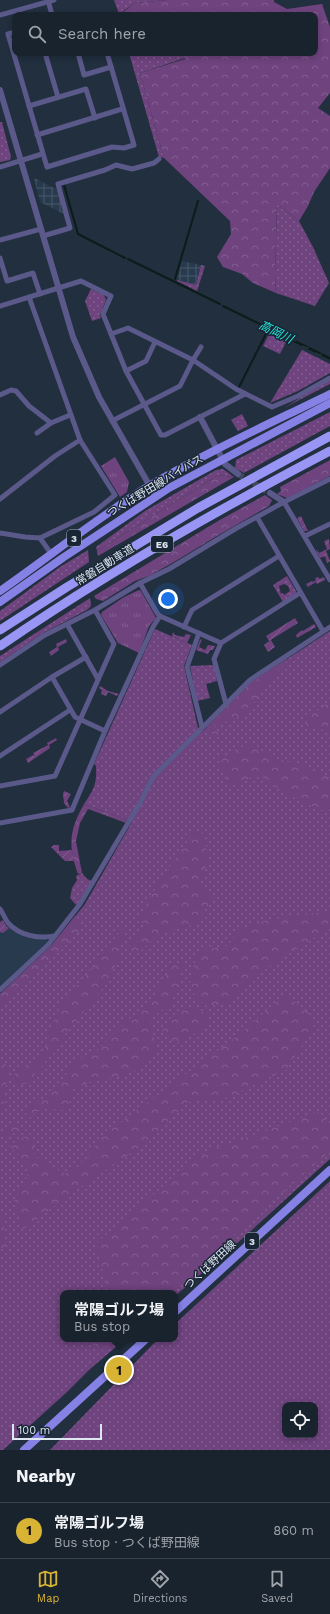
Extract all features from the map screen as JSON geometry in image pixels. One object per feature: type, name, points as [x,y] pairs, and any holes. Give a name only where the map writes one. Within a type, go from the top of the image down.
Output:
[{"type":"highway","name":"常磐自動車道","points":[[0,630],[191,512],[330,436]]},
{"type":"highway","name":"常磐自動車道","points":[[0,646],[158,547],[330,451]]},
{"type":"main road","name":"つくば野田線バイパス","points":[[0,591],[52,555],[106,514],[149,486],[216,450],[330,394]]},
{"type":"main road","name":"つくば野田線バイパス","points":[[0,602],[64,557],[156,497],[222,459],[330,403]]},
{"type":"main road","name":"つくば野田線","points":[[178,1309],[330,1170]]},
{"type":"main road","points":[[24,1450],[143,1342]]},
{"type":"street","points":[[0,15],[54,0]]},
{"type":"street","points":[[48,1],[51,12]]},
{"type":"street","points":[[12,33],[8,34],[12,48]]},
{"type":"street","points":[[14,56],[46,167],[112,147],[124,148],[134,145],[107,56]]},
{"type":"street","points":[[46,56],[58,97]]},
{"type":"street","points":[[79,56],[84,75],[111,67]]},
{"type":"street","points":[[29,106],[86,89],[95,118]]},
{"type":"street","points":[[0,90],[73,337],[112,421],[156,497]]},
{"type":"street","points":[[37,135],[122,109]]},
{"type":"street","points":[[0,167],[42,154]]},
{"type":"street","points":[[43,236],[70,228],[58,184],[105,170],[116,165],[132,169],[154,163],[159,159]]},
{"type":"street","points":[[0,240],[41,229]]},
{"type":"street","points":[[0,258],[7,281],[33,273],[40,294]]},
{"type":"street","points":[[0,306],[81,281],[111,296],[103,314],[126,371],[161,435],[165,435],[245,394]]},
{"type":"street","points":[[0,533],[40,538],[94,512],[115,494],[80,440],[29,297]]},
{"type":"street","points":[[111,334],[128,328],[193,360],[245,394],[272,407],[298,396],[330,378]]},
{"type":"street","points":[[126,371],[146,361],[155,342]]},
{"type":"street","points":[[112,421],[180,386],[201,347]]},
{"type":"street","points":[[0,396],[11,390],[16,392],[29,406],[51,423]]},
{"type":"street","points":[[37,433],[51,423],[70,415]]},
{"type":"street","points":[[200,417],[216,450],[225,464],[238,474]]},
{"type":"street","points":[[0,499],[55,456],[80,440]]},
{"type":"street","points":[[0,665],[45,635],[95,610],[140,583],[169,569],[257,517],[330,479]]},
{"type":"street","points":[[270,493],[284,502],[330,580]]},
{"type":"street","points":[[257,517],[323,631]]},
{"type":"street","points":[[305,536],[330,524]]},
{"type":"street","points":[[40,538],[52,555]]},
{"type":"street","points":[[184,627],[192,610],[279,556]]},
{"type":"street","points":[[140,583],[160,616],[221,644]]},
{"type":"street","points":[[226,704],[214,659],[221,644],[300,593]]},
{"type":"street","points":[[0,786],[55,776],[114,644],[95,610]]},
{"type":"street","points":[[0,823],[72,810],[105,731],[153,627],[160,616]]},
{"type":"street","points":[[66,624],[98,679]]},
{"type":"street","points":[[0,990],[55,936],[80,904],[140,803],[153,777],[250,680],[330,627]]},
{"type":"street","points":[[199,633],[187,667],[202,727]]},
{"type":"street","points":[[0,712],[52,677],[86,657]]},
{"type":"street","points":[[52,677],[75,717],[105,731]]},
{"type":"street","points":[[0,756],[70,710]]},
{"type":"street","points":[[0,909],[8,923],[21,932],[34,936],[55,936]]},
{"type":"shaded area","points":[[34,178],[58,190],[64,214],[40,202]]},
{"type":"shaded area","points":[[182,261],[201,265],[196,285],[177,280]]},
{"type":"shaded area","points":[[3,920],[6,926],[23,936],[31,939],[46,939],[48,943],[0,987],[0,922]]},
{"type":"green space","points":[[114,0],[168,0],[135,3],[122,12],[118,12]]},
{"type":"green space","points":[[168,0],[274,0],[274,2],[287,9],[322,4],[330,27],[330,93],[318,108],[330,116],[330,168],[314,192],[299,221],[277,204],[275,275],[276,293],[253,283],[242,274],[223,267],[217,257],[231,234],[230,221],[164,158],[140,73],[185,59],[184,56],[318,56],[318,12],[123,12],[135,3]]},
{"type":"green space","points":[[130,56],[184,56],[185,58],[140,73],[164,158],[159,157]]},
{"type":"green space","points":[[0,122],[2,122],[11,157],[10,160],[0,162]]},
{"type":"green space","points":[[277,204],[299,221],[313,247],[329,283],[315,306],[276,293],[275,275]]},
{"type":"green space","points":[[201,265],[205,266],[197,291],[177,281],[196,285]]},
{"type":"green space","points":[[91,289],[104,295],[106,300],[100,315],[101,318],[92,321],[85,301]]},
{"type":"green space","points":[[269,334],[286,342],[280,354],[263,346]]},
{"type":"green space","points":[[302,350],[330,364],[330,373],[298,391],[270,403]]},
{"type":"green space","points":[[330,379],[330,384],[284,408]]},
{"type":"green space","points":[[330,412],[330,426],[244,473],[235,468],[236,460]]},
{"type":"green space","points":[[242,414],[248,426],[238,431],[231,420]]},
{"type":"green space","points":[[115,457],[129,482],[127,492],[120,497],[101,466]]},
{"type":"green space","points":[[330,460],[330,476],[287,498],[277,494],[281,491],[280,487]]},
{"type":"green space","points":[[223,469],[234,477],[218,475],[97,551],[96,547],[145,511],[216,470]]},
{"type":"green space","points":[[218,475],[234,477],[98,556],[97,551]]},
{"type":"green space","points":[[265,495],[272,500],[269,506],[151,575],[135,581],[103,601],[96,599],[94,596],[218,521]]},
{"type":"green space","points":[[301,516],[308,531],[304,531],[297,518]]},
{"type":"green space","points":[[329,539],[330,549],[326,551],[330,561],[327,563],[325,556],[320,558],[316,550],[319,553],[327,549],[324,541]]},
{"type":"green space","points":[[88,550],[89,562],[0,621],[0,611],[60,567]]},
{"type":"green space","points":[[287,576],[296,591],[296,594],[283,602],[273,585]],"holes":[[[284,584],[288,586],[290,591],[284,595],[283,593],[281,594],[279,586]]]},
{"type":"green space","points":[[318,577],[320,579],[324,577],[325,580],[317,584],[316,582],[308,587],[306,584],[312,581],[313,582],[316,580],[315,578]]},
{"type":"green space","points":[[139,590],[156,618],[149,626],[139,653],[118,643],[101,615],[102,612],[124,597]]},
{"type":"green space","points":[[90,598],[91,606],[87,610],[45,632],[0,662],[0,656]]},
{"type":"green space","points":[[295,618],[298,623],[269,641],[266,636]]},
{"type":"green space","points":[[314,624],[316,627],[297,638],[296,635],[302,630],[303,631]]},
{"type":"green space","points":[[155,629],[192,645],[184,666],[198,728],[203,731],[250,683],[330,631],[330,1159],[242,1239],[178,1293],[178,1290],[60,1290],[60,1342],[122,1342],[89,1370],[3,1450],[0,1450],[0,994],[51,946],[85,904],[132,822],[84,804],[95,782],[96,766],[94,764]]},
{"type":"green space","points":[[173,632],[175,635],[184,637],[186,634],[191,635],[187,643],[172,636]]},
{"type":"green space","points":[[66,639],[67,642],[58,647],[59,650],[51,656],[49,652],[57,647],[56,644]]},
{"type":"green space","points":[[202,639],[199,647],[205,650],[208,645],[215,646],[208,654],[196,650],[200,640]]},
{"type":"green space","points":[[271,640],[275,647],[268,652],[264,645]]},
{"type":"green space","points":[[286,659],[288,660],[262,688],[246,717],[216,723],[213,728],[220,735],[216,739],[207,727],[250,683]]},
{"type":"green space","points":[[214,665],[217,681],[206,684],[210,698],[197,701],[190,666]]},
{"type":"green space","points":[[100,686],[108,691],[119,694],[117,696],[108,692],[106,696],[101,694],[102,690],[99,688]]},
{"type":"green space","points":[[327,703],[330,703],[330,731],[304,727],[309,717]]},
{"type":"green space","points":[[56,738],[57,740],[49,745],[50,748],[28,763],[26,759],[33,755],[35,757],[33,753],[48,745],[47,743]]},
{"type":"green space","points":[[248,744],[278,759],[297,763],[330,778],[330,809],[327,812],[301,801],[261,776],[252,777],[230,787],[221,768],[220,756],[228,758],[236,749]]},
{"type":"green space","points":[[64,791],[71,794],[67,801],[70,807],[68,808],[64,803]]},
{"type":"green space","points":[[84,804],[127,820],[126,823],[88,809],[80,823],[76,841],[82,873],[78,874],[73,855],[72,838],[75,822]]},
{"type":"green space","points":[[202,831],[208,861],[199,886],[212,899],[196,924],[160,933],[135,956],[128,948],[145,925],[138,919],[159,882],[194,832]]},
{"type":"green space","points":[[54,845],[59,845],[59,851],[72,850],[74,861],[65,861],[51,847]]},
{"type":"green space","points":[[82,873],[87,879],[92,881],[81,900],[76,905],[70,898],[72,888],[77,880],[76,876]]},
{"type":"green space","points":[[330,911],[330,926],[267,968],[225,1004],[207,1006],[196,998],[190,983],[197,951],[227,946],[241,929],[267,920]]},
{"type":"green space","points":[[75,916],[85,924],[53,958],[2,1005],[0,1003],[0,994],[51,946]]},
{"type":"green space","points":[[3,920],[9,928],[3,933],[0,932],[0,922]]},
{"type":"green space","points":[[124,927],[125,935],[118,945],[119,959],[105,986],[66,1033],[42,1067],[29,1081],[18,1087],[13,1077],[23,1068],[36,1064],[48,1044],[49,1032],[63,1000],[83,980]]},
{"type":"green space","points":[[184,962],[172,1002],[150,1020],[157,1053],[132,1072],[108,1079],[90,1082],[72,1090],[70,1100],[65,1110],[53,1110],[44,1105],[28,1119],[26,1116],[28,1107],[43,1099],[59,1085],[75,1061],[97,1051],[126,1021],[143,1011],[154,996],[173,964]]},
{"type":"green space","points":[[285,994],[308,1012],[314,1027],[286,1070],[223,1099],[188,1102],[140,1147],[66,1197],[23,1230],[14,1201],[26,1179],[30,1167],[9,1145],[30,1134],[35,1156],[65,1174],[87,1158],[101,1137],[240,1034]]},
{"type":"green space","points":[[186,1006],[208,1014],[209,1020],[204,1029],[174,1044],[162,1031],[172,1016]]},
{"type":"green space","points":[[0,1058],[9,1070],[3,1099],[4,1105],[0,1110]]},
{"type":"green space","points":[[319,1112],[330,1125],[330,1151],[170,1290],[111,1290],[107,1286],[95,1244],[204,1152]]},
{"type":"green space","points":[[23,1121],[19,1129],[3,1137],[7,1127]]},
{"type":"green space","points":[[330,1181],[330,1450],[50,1450],[155,1342],[178,1342],[178,1321]]},
{"type":"green space","points":[[0,1205],[4,1226],[5,1248],[0,1250]]},
{"type":"green space","points":[[92,1342],[111,1342],[97,1354]]},
{"type":"water","points":[[271,328],[330,357],[330,360],[269,330]]},
{"type":"waterway","name":"高岡川","points":[[64,185],[78,234],[125,258]]},
{"type":"waterway","points":[[175,279],[198,201]]},
{"type":"waterway","name":"高岡川","points":[[128,259],[220,304]]},
{"type":"waterway","name":"高岡川","points":[[223,306],[272,330]]},
{"type":"waterway","points":[[239,387],[269,328]]},
{"type":"tunnel","points":[[238,474],[270,493]]},
{"type":"place","name":"常陽ゴルフ場","points":[[119,1370]]}]
